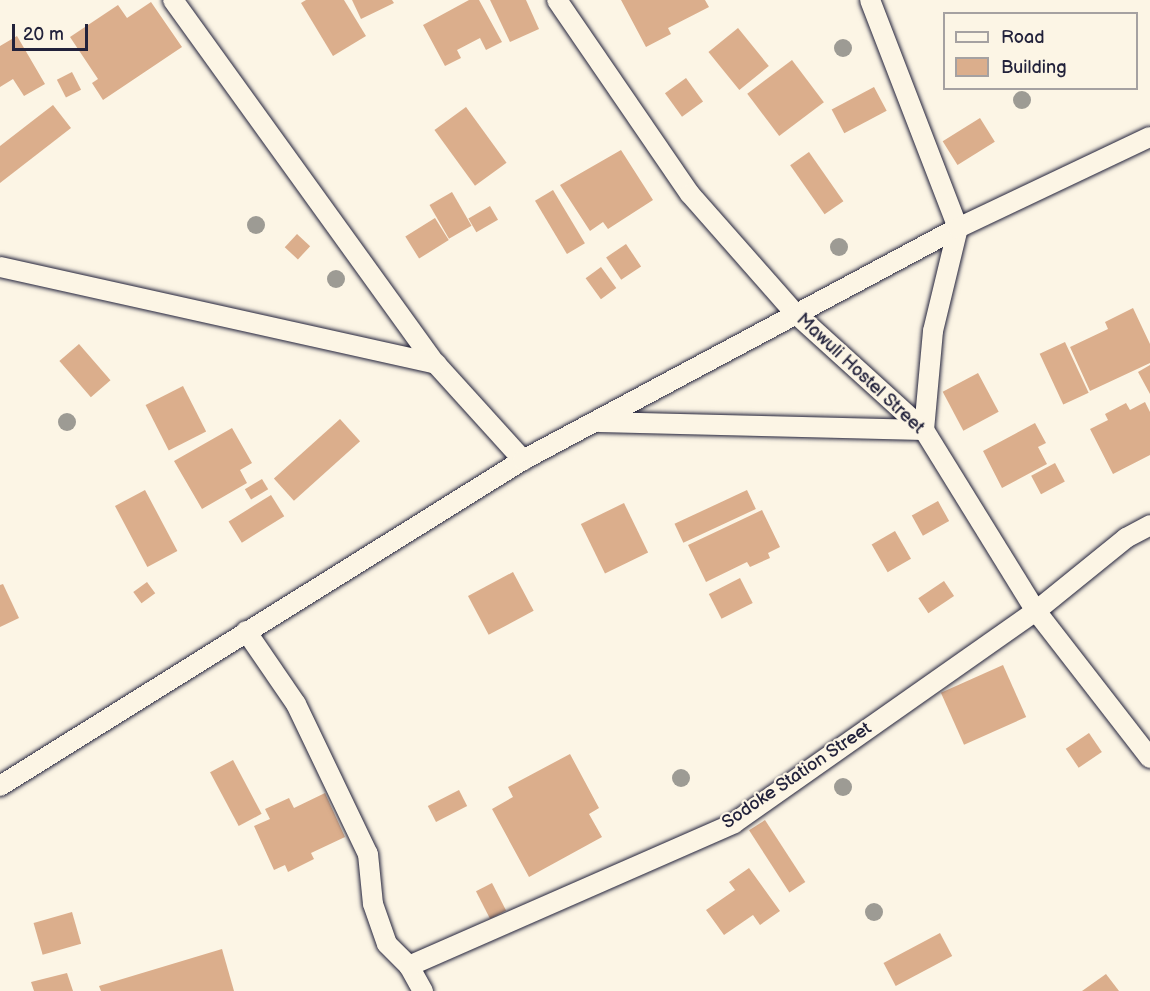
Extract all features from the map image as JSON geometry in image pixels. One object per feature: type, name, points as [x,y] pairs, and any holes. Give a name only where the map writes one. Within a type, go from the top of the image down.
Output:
[{"type":"street","points":[[172,0],[436,364],[523,460]]},
{"type":"street","name":"Mawuli Hostel Street","points":[[557,0],[690,194],[795,313],[924,430],[1036,611],[1150,758]]},
{"type":"street","points":[[598,422],[924,430],[933,332],[958,228],[870,0]]},
{"type":"street","points":[[0,786],[523,460],[958,228],[1150,137]]},
{"type":"street","points":[[0,267],[436,364]]},
{"type":"street","name":"Sodoke Station Street","points":[[409,966],[734,823],[1036,611],[1126,538],[1150,525]]},
{"type":"street","points":[[246,632],[296,704],[368,854],[373,904],[387,944],[409,966],[423,991]]},
{"type":"building","points":[[306,0],[344,0],[366,36],[333,56],[301,3]]},
{"type":"building","points":[[352,0],[392,0],[394,3],[361,19]]},
{"type":"building","points":[[469,0],[479,0],[502,42],[486,50],[480,38],[457,50],[461,58],[445,66],[423,25]]},
{"type":"building","points":[[490,0],[526,0],[539,29],[510,42]]},
{"type":"building","points":[[621,0],[705,0],[709,7],[668,28],[671,34],[646,47]]},
{"type":"building","points":[[151,2],[182,47],[103,100],[92,83],[98,79],[70,37],[118,5],[127,18]]},
{"type":"building","points":[[738,28],[769,66],[739,90],[708,52]]},
{"type":"building","points":[[17,36],[45,84],[24,96],[13,79],[0,87],[0,46]]},
{"type":"building","points":[[792,60],[824,102],[779,136],[747,94]]},
{"type":"building","points":[[72,72],[81,90],[66,98],[57,80]]},
{"type":"building","points":[[686,78],[703,101],[682,117],[665,93]]},
{"type":"building","points":[[874,87],[887,111],[844,133],[832,110]]},
{"type":"building","points":[[53,105],[71,128],[0,183],[0,146]]},
{"type":"building","points":[[466,107],[507,163],[475,186],[434,130]]},
{"type":"building","points":[[980,118],[995,142],[958,165],[943,141]]},
{"type":"building","points":[[621,150],[653,200],[608,229],[603,222],[590,231],[560,185]]},
{"type":"building","points":[[809,152],[843,201],[825,214],[790,165]]},
{"type":"building","points":[[553,190],[585,243],[567,254],[535,201]]},
{"type":"building","points":[[452,192],[472,226],[449,239],[429,205]]},
{"type":"building","points":[[490,206],[498,220],[476,232],[468,218]]},
{"type":"building","points":[[435,218],[449,240],[419,259],[405,237]]},
{"type":"building","points":[[297,234],[310,246],[298,259],[285,247]]},
{"type":"building","points":[[626,244],[641,266],[621,280],[606,257]]},
{"type":"building","points":[[601,267],[616,288],[601,299],[586,278]]},
{"type":"building","points":[[1133,308],[1150,344],[1150,363],[1090,391],[1070,347],[1108,329],[1105,322]]},
{"type":"building","points":[[1065,342],[1089,393],[1063,405],[1040,354]]},
{"type":"building","points":[[79,344],[110,380],[91,397],[59,361]]},
{"type":"building","points":[[1150,365],[1150,394],[1138,372]]},
{"type":"building","points":[[978,373],[999,412],[963,431],[943,392]]},
{"type":"building","points":[[183,386],[206,431],[169,451],[146,405]]},
{"type":"building","points":[[1145,402],[1150,412],[1150,455],[1113,474],[1090,429],[1108,420],[1105,414],[1126,403],[1130,410]]},
{"type":"building","points":[[340,419],[360,441],[294,501],[274,479]]},
{"type":"building","points":[[1035,423],[1046,443],[1038,447],[1047,464],[1002,488],[983,451]]},
{"type":"building","points":[[232,428],[252,463],[240,470],[247,483],[202,509],[174,461]]},
{"type":"building","points":[[1055,463],[1065,482],[1041,494],[1031,476]]},
{"type":"building","points":[[262,479],[268,489],[251,500],[245,489]]},
{"type":"building","points":[[145,490],[177,551],[147,567],[115,506]]},
{"type":"building","points":[[747,490],[756,509],[683,543],[674,524]]},
{"type":"building","points":[[271,495],[284,516],[242,543],[229,521]]},
{"type":"building","points":[[938,501],[949,521],[923,536],[912,516]]},
{"type":"building","points":[[624,503],[648,552],[605,573],[581,524]]},
{"type":"building","points":[[762,510],[780,547],[768,553],[770,558],[750,567],[747,562],[706,582],[688,545]]},
{"type":"building","points":[[895,531],[911,559],[888,572],[872,544]]},
{"type":"building","points":[[513,572],[534,611],[489,635],[468,596]]},
{"type":"building","points":[[740,578],[753,603],[722,619],[709,594]]},
{"type":"building","points":[[944,581],[954,596],[928,613],[918,598]]},
{"type":"building","points":[[147,582],[155,593],[141,603],[133,592]]},
{"type":"building","points":[[3,584],[19,618],[0,627],[0,585]]},
{"type":"building","points":[[1003,665],[1026,717],[964,745],[941,693]]},
{"type":"building","points":[[1089,733],[1102,752],[1079,768],[1066,749]]},
{"type":"building","points":[[570,754],[599,808],[589,814],[602,837],[529,877],[492,809],[513,797],[508,787]]},
{"type":"building","points":[[233,760],[262,814],[239,826],[210,772]]},
{"type":"building","points":[[459,790],[467,806],[436,822],[428,806]]},
{"type":"building","points":[[325,793],[345,837],[311,853],[314,859],[288,872],[285,865],[274,870],[254,826],[270,819],[265,809],[289,798],[294,808]]},
{"type":"building","points":[[765,820],[805,882],[789,892],[749,830]]},
{"type":"building","points":[[749,868],[780,911],[760,925],[753,915],[724,935],[706,910],[735,890],[729,882]]},
{"type":"building","points":[[492,883],[506,911],[490,919],[476,891]]},
{"type":"building","points":[[72,912],[81,944],[43,955],[34,923]]},
{"type":"building","points":[[940,933],[952,956],[896,986],[883,963]]},
{"type":"building","points":[[222,949],[234,991],[101,991],[99,986]]},
{"type":"building","points":[[67,973],[73,991],[34,991],[31,982]]},
{"type":"building","points":[[1106,974],[1119,991],[1082,991]]}]
